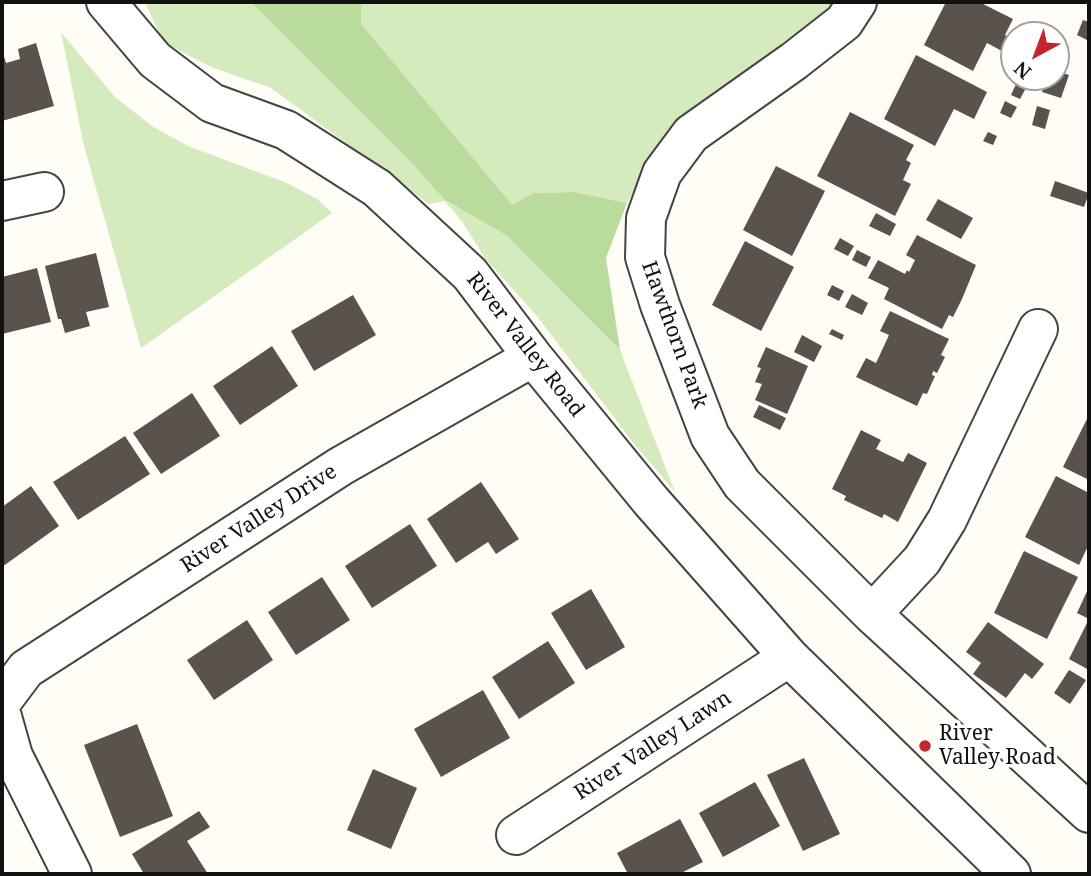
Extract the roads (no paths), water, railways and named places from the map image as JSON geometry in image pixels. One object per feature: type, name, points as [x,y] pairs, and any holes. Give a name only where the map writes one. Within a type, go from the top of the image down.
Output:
[{"type":"street","name":"River Valley Road","points":[[106,2],[155,60],[212,103],[286,130],[377,188],[470,274],[533,357],[651,501],[789,657],[1011,874]]},
{"type":"street","name":"Hawthorn Park","points":[[857,2],[844,22],[691,134],[662,173],[646,219],[645,257],[660,305],[710,436],[742,484],[872,614],[1089,813]]},
{"type":"street","points":[[2,201],[44,192]]},
{"type":"street","points":[[872,614],[922,560],[947,520],[1038,329]]},
{"type":"street","name":"River Valley Drive","points":[[2,701],[26,668],[341,466],[533,357]]},
{"type":"street","name":"River Valley Lawn","points":[[516,835],[789,657]]},
{"type":"street","points":[[2,717],[13,756],[72,874]]},
{"type":"place","name":"River Valley Road","points":[[925,746]]}]
